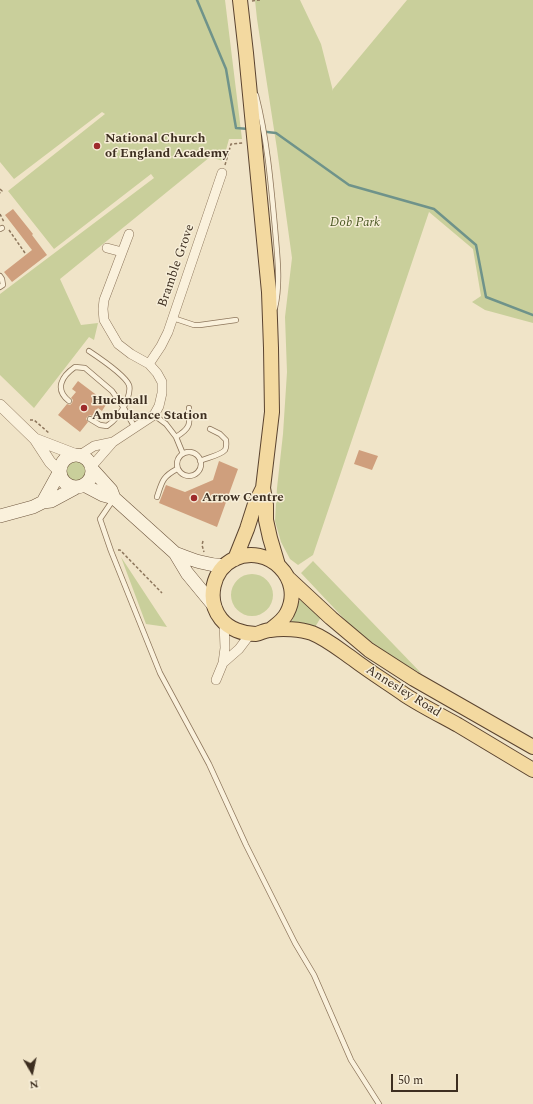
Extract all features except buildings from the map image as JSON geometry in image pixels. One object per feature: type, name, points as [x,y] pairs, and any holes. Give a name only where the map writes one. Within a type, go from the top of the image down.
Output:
[{"type":"main road","points":[[244,1],[246,53],[269,292],[271,330],[272,412],[263,488],[266,505],[266,520],[278,565]]},
{"type":"main road","points":[[43,502],[59,472],[60,465],[68,456],[77,454],[86,457],[92,467],[111,490],[114,498]]},
{"type":"main road","points":[[0,516],[43,502],[51,501],[80,486],[90,478],[92,467]]},
{"type":"main road","points":[[59,472],[62,479],[71,486],[80,486],[114,498],[175,553],[188,573],[215,608],[221,619],[231,628],[244,633],[257,634],[270,630],[280,623],[287,613],[291,602],[291,590],[288,578],[283,570],[269,559],[258,555],[246,555],[230,562],[214,565],[200,563],[175,553]]},
{"type":"main road","points":[[215,608],[212,596],[218,575],[230,562],[247,529],[255,504],[263,488]]},
{"type":"main road","name":"Annesley Road","points":[[288,578],[331,618],[369,650],[533,747]]},
{"type":"main road","name":"Annesley Road","points":[[270,630],[291,630],[310,633],[321,637],[412,700],[533,770]]},
{"type":"street","name":"Bramble Grove","points":[[149,364],[161,346],[173,318],[223,172]]},
{"type":"street","points":[[92,467],[113,442],[154,415],[161,400],[162,387],[160,377],[149,364],[118,344],[104,320],[104,300],[129,234]]},
{"type":"street","points":[[107,248],[122,252]]},
{"type":"street","points":[[0,405],[35,439],[50,462],[59,472]]},
{"type":"street","points":[[35,439],[77,454],[94,446],[113,442]]},
{"type":"street","points":[[216,680],[223,663],[225,648],[224,622]]},
{"type":"street","points":[[223,663],[239,649],[251,633]]},
{"type":"lane","points":[[0,276],[2,279],[2,285],[0,287]]},
{"type":"lane","points":[[173,318],[194,325],[236,320]]},
{"type":"lane","points":[[89,351],[124,377],[129,384],[130,394],[124,408],[115,421],[106,426],[100,425],[90,418]]},
{"type":"lane","points":[[69,401],[63,396],[60,390],[61,383],[68,372],[75,367],[84,368],[112,391],[124,408],[134,428]]},
{"type":"lane","points":[[176,437],[186,430],[190,423],[189,408]]},
{"type":"lane","points":[[154,415],[166,424],[176,437],[183,454]]},
{"type":"lane","points":[[200,461],[219,454],[225,450],[226,440],[220,434],[210,429]]},
{"type":"lane","points":[[186,452],[193,453],[199,458],[200,468],[199,471],[193,476],[182,475],[177,469],[177,462],[183,454],[186,452]]},
{"type":"lane","points":[[157,497],[163,480],[168,474],[177,469]]},
{"type":"lane","points":[[114,498],[100,519],[110,551],[160,673],[209,764],[246,845],[295,943],[314,976],[351,1060],[379,1104]]},
{"type":"path","points":[[244,1],[260,0]]},
{"type":"path","points":[[223,172],[231,144],[245,143]]},
{"type":"path","points":[[0,189],[2,191],[0,193]]},
{"type":"path","points":[[0,214],[5,226],[25,253]]},
{"type":"path","points":[[18,422],[34,420],[50,434]]},
{"type":"path","points":[[110,551],[120,550],[162,593]]},
{"type":"green space","name":"National Church of England Academy","points":[[0,0],[225,0],[242,139],[229,139],[223,161],[210,157],[60,279],[81,325],[98,323],[94,340],[89,337],[34,408],[0,375],[0,294],[154,178],[151,174],[54,249],[8,191],[105,114],[102,112],[14,179],[0,162]]},
{"type":"green space","name":"Dob Park","points":[[255,0],[300,0],[321,44],[333,91],[333,89],[407,0],[533,0],[533,323],[485,310],[472,302],[481,296],[473,249],[429,212],[313,555],[298,565],[290,559],[281,542],[275,521],[287,372],[285,317],[292,258]]},
{"type":"green space","points":[[76,460],[84,463],[87,471],[84,479],[76,482],[68,479],[65,471],[68,463]]},
{"type":"green space","points":[[121,557],[167,627],[146,624]]},
{"type":"green space","points":[[313,561],[422,674],[384,652],[350,625],[301,573]]},
{"type":"green space","points":[[248,574],[256,574],[264,577],[270,583],[273,595],[270,607],[264,613],[256,616],[248,616],[240,613],[234,607],[231,599],[231,591],[234,583],[240,577]]},
{"type":"green space","points":[[301,600],[321,617],[314,629],[292,623],[298,602]]},
{"type":"waterway","points":[[197,0],[226,69],[236,128],[249,129]]},
{"type":"waterway","points":[[258,131],[276,133],[349,185],[434,209],[476,245],[486,297],[533,315]]},
{"type":"place","name":"National Church of England Academy","points":[[97,146]]},
{"type":"place","name":"Hucknall Ambulance Station","points":[[84,408]]},
{"type":"place","name":"Arrow Centre","points":[[194,498]]}]
